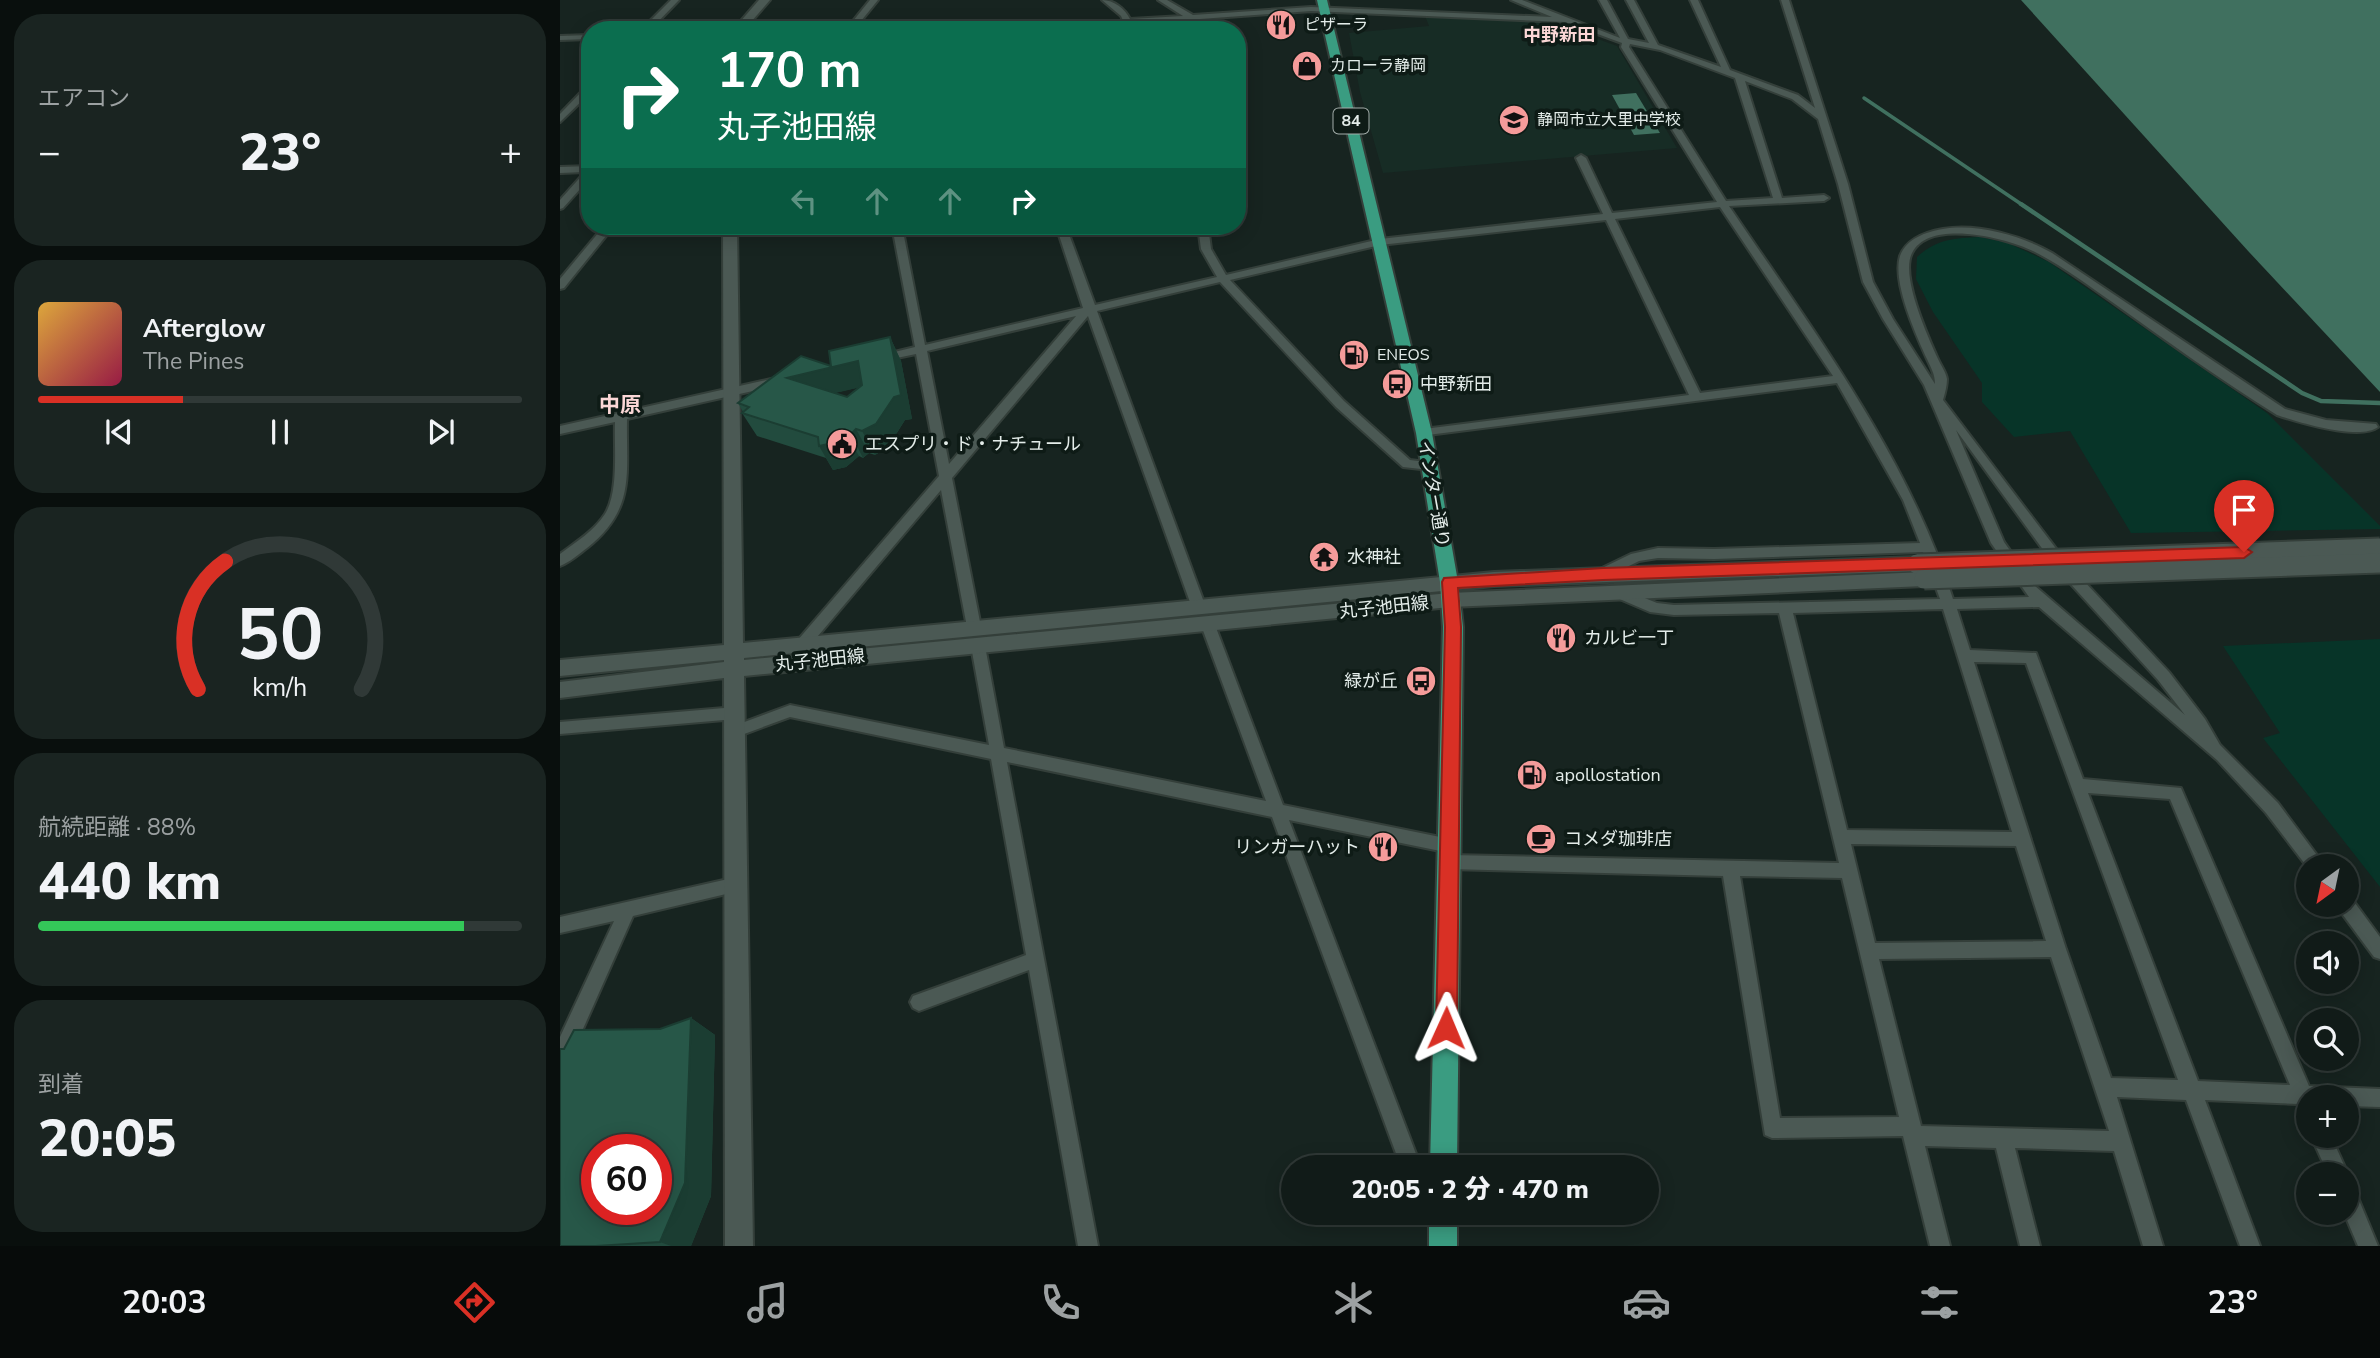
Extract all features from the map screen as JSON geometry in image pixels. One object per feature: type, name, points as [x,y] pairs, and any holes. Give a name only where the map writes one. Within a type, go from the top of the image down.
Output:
[{"type":"main road","name":"インター通り","points":[[1323,5],[1424,433],[1450,591],[1453,627],[1444,1155]]},
{"type":"main road","points":[[1442,1246],[1443,1225]]},
{"type":"street","points":[[654,21],[675,0]]},
{"type":"street","points":[[746,21],[765,0]]},
{"type":"street","points":[[857,21],[874,0]]},
{"type":"street","points":[[1106,0],[1124,15],[1127,21]]},
{"type":"street","points":[[1162,0],[1199,21]]},
{"type":"street","points":[[1515,0],[1626,42],[1655,47],[1795,97],[1822,118]]},
{"type":"street","points":[[1603,0],[1626,42],[1625,47],[1723,204],[1840,379],[1909,500],[1966,656],[2057,949],[2105,1087],[2153,1246]]},
{"type":"street","points":[[1630,0],[1655,47]]},
{"type":"street","points":[[1694,0],[1727,72]]},
{"type":"street","points":[[1785,0],[1822,118],[1868,282],[1937,400],[1997,543],[2030,590],[2215,749],[2272,808],[2308,854]]},
{"type":"street","points":[[1170,21],[1323,5],[1565,20]]},
{"type":"street","points":[[560,38],[581,37]]},
{"type":"street","points":[[1739,76],[1778,199]]},
{"type":"street","points":[[560,119],[581,97]]},
{"type":"street","points":[[1581,158],[1696,397]]},
{"type":"street","points":[[560,170],[581,171]]},
{"type":"street","points":[[560,206],[581,182]]},
{"type":"street","points":[[866,362],[1380,242],[1723,204],[1824,198]]},
{"type":"street","points":[[1937,400],[1941,380],[1902,266],[1913,243],[1926,236],[1971,231],[2002,236],[2038,249],[2281,412],[2309,423],[2334,428],[2372,427]]},
{"type":"street","points":[[560,286],[602,235]]},
{"type":"street","points":[[730,235],[730,392],[736,660],[739,1246]]},
{"type":"street","points":[[899,235],[976,636],[995,752],[1037,959],[1088,1246]]},
{"type":"street","points":[[1064,235],[1198,605]]},
{"type":"street","points":[[1204,235],[1206,249],[1223,279],[1340,404],[1407,464],[1430,466]]},
{"type":"street","points":[[802,645],[1089,308]]},
{"type":"street","points":[[560,430],[798,377]]},
{"type":"street","points":[[1424,433],[1840,379]]},
{"type":"street","points":[[1937,400],[1965,432],[2062,565],[2199,718],[2215,749]]},
{"type":"street","points":[[560,561],[591,536],[613,511],[618,487],[621,417]]},
{"type":"street","points":[[1928,547],[1714,554],[1658,553],[1636,558],[1618,582],[1626,594],[1655,608],[1674,610],[2042,601]]},
{"type":"street","name":"丸子池田線","points":[[560,667],[736,660],[976,636],[1198,605],[1618,582],[2380,548]]},
{"type":"street","name":"丸子池田線","points":[[1618,582],[2380,563]]},
{"type":"street","name":"丸子池田線","points":[[560,690],[736,660],[802,645],[1208,625],[1450,591]]},
{"type":"street","points":[[1785,607],[1940,1246]]},
{"type":"street","points":[[1208,625],[1407,1155]]},
{"type":"street","points":[[1966,656],[2031,657],[2250,1246]]},
{"type":"street","points":[[560,728],[736,722],[790,712],[1278,810],[1450,854],[1847,871]]},
{"type":"street","points":[[2077,785],[2175,793],[2300,1085]]},
{"type":"street","points":[[1839,837],[2023,839]]},
{"type":"street","points":[[1730,868],[1772,1128],[1912,1131],[2003,1138],[2121,1141]]},
{"type":"street","points":[[560,925],[737,885]]},
{"type":"street","points":[[560,1058],[628,908]]},
{"type":"street","points":[[2355,917],[2380,951]]},
{"type":"street","points":[[1867,951],[2057,949]]},
{"type":"street","points":[[919,1002],[1037,959]]},
{"type":"street","points":[[2105,1087],[2296,1099]]},
{"type":"street","points":[[2359,1099],[2380,1098]]},
{"type":"street","points":[[2003,1138],[2030,1246]]},
{"type":"street","points":[[2359,1224],[2368,1246]]},
{"type":"street","points":[[1434,1225],[1442,1246]]},
{"type":"shaded area","points":[[2021,0],[2380,0],[2380,392],[2249,252]]},
{"type":"shaded area","name":"静岡市立大里中学校","points":[[1425,16],[1551,22],[1617,46],[1677,148],[1383,173],[1360,92],[1349,33],[1429,26]]},
{"type":"shaded area","points":[[1636,93],[1660,133],[1634,135],[1612,95]]},
{"type":"shaded area","points":[[608,235],[661,235],[659,237],[606,237]]},
{"type":"shaded area","points":[[1980,237],[2008,243],[2049,262],[2267,413],[2380,529],[2131,533],[2070,431],[2014,437],[1982,402],[1982,383],[1933,312],[1916,279],[1917,257],[1924,251],[1946,241]]},
{"type":"shaded area","points":[[2380,639],[2380,887],[2359,860],[2359,854],[2354,854],[2263,738],[2280,733],[2223,646]]},
{"type":"building","points":[[890,337],[901,395],[894,397],[876,424],[862,431],[856,429],[833,443],[819,446],[818,437],[742,413],[749,407],[738,403],[801,356],[831,366],[829,351]],"holes":[[[858,361],[862,385],[847,397],[787,378]]]},
{"type":"building","points":[[691,1018],[685,1183],[672,1214],[672,1134],[581,1134],[581,1225],[667,1225],[660,1242],[560,1246],[560,1049],[564,1049],[574,1030],[660,1029]]},
{"type":"waterway","points":[[1864,98],[2024,206]]},
{"type":"waterway","points":[[2021,204],[2302,393],[2321,401],[2380,403]]},
{"type":"place","name":"ピザーラ","points":[[1281,25]]},
{"type":"place","name":"カローラ静岡","points":[[1307,66]]},
{"type":"place","name":"静岡市立大里中学校","points":[[1514,120]]},
{"type":"place","name":"ENEOS","points":[[1354,355]]},
{"type":"place","name":"中野新田","points":[[1397,384]]},
{"type":"place","name":"エスプリ・ド・ナチュール","points":[[842,444]]},
{"type":"place","name":"水神社","points":[[1324,557]]},
{"type":"place","name":"カルビ一丁","points":[[1561,638]]},
{"type":"place","name":"緑が丘","points":[[1421,681]]},
{"type":"place","name":"apollostation","points":[[1532,775]]},
{"type":"place","name":"コメダ珈琲店","points":[[1541,839]]},
{"type":"place","name":"リンガーハット","points":[[1383,847]]},
{"type":"district","name":"中野新田","points":[[1559,35]]},
{"type":"district","name":"中原","points":[[620,405]]},
{"type":"route","points":[[1446,1028],[1453,627],[1449,582],[1603,574],[2244,552]]}]
